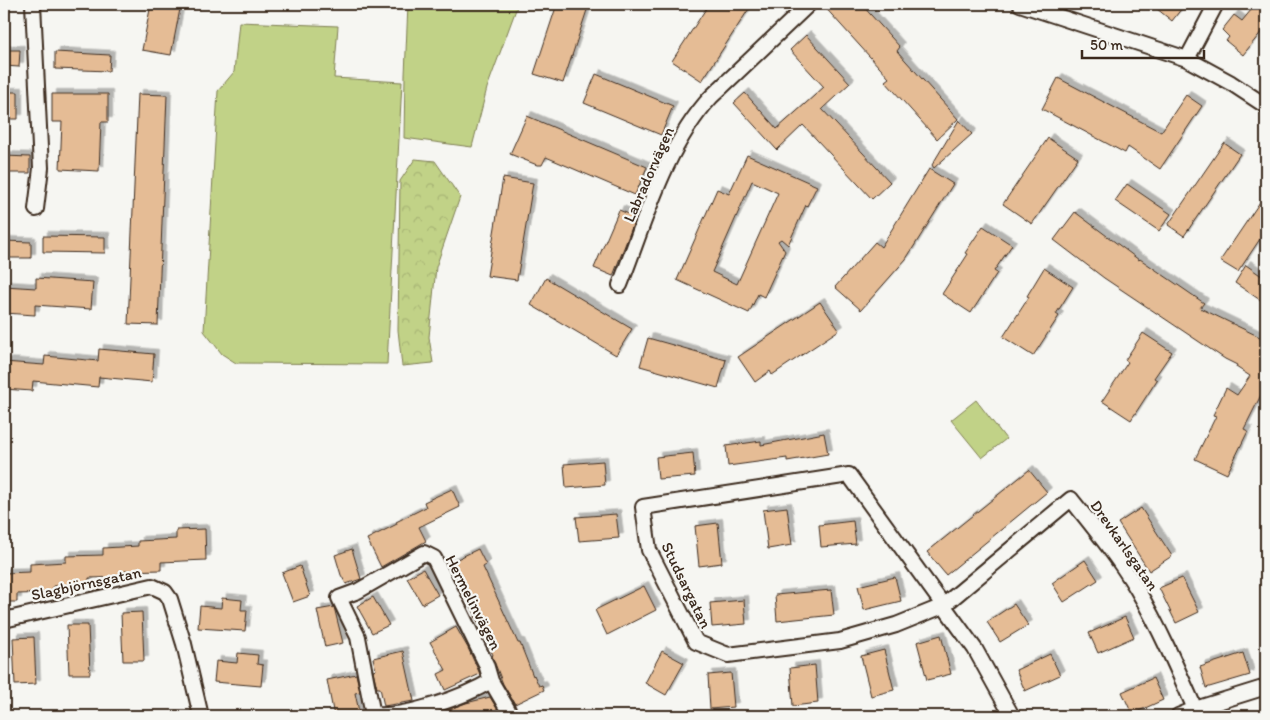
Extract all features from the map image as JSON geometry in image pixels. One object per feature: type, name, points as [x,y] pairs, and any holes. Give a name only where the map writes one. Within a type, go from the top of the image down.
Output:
[{"type":"street","points":[[33,4],[41,168],[36,209]]},
{"type":"street","name":"Labradorvägen","points":[[620,285],[663,173],[683,133],[711,97],[809,4]]},
{"type":"street","points":[[1020,4],[1187,59],[1231,83],[1266,106]]},
{"type":"street","points":[[1187,59],[1216,4]]},
{"type":"street","name":"Studsargatan","points":[[943,606],[896,625],[840,640],[728,655],[696,642],[649,550],[643,506],[848,475],[975,649],[1012,716]]},
{"type":"street","name":"Drevkarlsgatan","points":[[943,606],[1071,499],[1107,545],[1136,588],[1172,658],[1195,709]]},
{"type":"street","name":"Hermelinvägen","points":[[491,681],[470,692],[416,710],[386,716],[376,715],[372,710],[358,637],[339,598],[358,591],[424,553],[434,558],[486,664],[491,681],[510,716]]},
{"type":"street","name":"Slagbjörnsgatan","points":[[4,620],[152,586],[165,592],[170,599],[184,644],[202,716]]},
{"type":"street","points":[[1178,716],[1266,687]]},
{"type":"green space","points":[[408,4],[518,4],[487,88],[472,147],[404,138]]},
{"type":"green space","points":[[239,22],[338,26],[334,78],[402,82],[387,364],[236,363],[222,354],[204,331],[218,91],[234,72]]},
{"type":"green space","points":[[415,159],[435,161],[460,197],[436,267],[429,337],[433,363],[402,366],[398,330],[400,181]]},
{"type":"green space","points":[[976,400],[1006,439],[982,458],[951,420]]},
{"type":"building","points":[[151,4],[181,4],[171,55],[142,50]]},
{"type":"building","points":[[557,4],[589,4],[563,83],[534,74]]},
{"type":"building","points":[[709,4],[752,4],[702,81],[672,61]]},
{"type":"building","points":[[822,4],[861,4],[900,47],[897,51],[958,119],[937,139],[885,81],[889,78]]},
{"type":"building","points":[[1151,4],[1185,4],[1172,21]]},
{"type":"building","points":[[1256,4],[1266,12],[1266,26],[1243,55],[1226,41],[1229,37],[1222,30],[1234,15],[1242,21]]},
{"type":"building","points":[[806,35],[850,83],[822,109],[890,182],[872,199],[803,125],[777,150],[734,103],[745,93],[777,129],[824,87],[790,50]]},
{"type":"building","points":[[4,50],[20,50],[19,67],[4,66]]},
{"type":"building","points":[[55,52],[110,55],[109,71],[55,69]]},
{"type":"building","points":[[596,74],[673,106],[661,135],[584,103]]},
{"type":"building","points":[[1058,78],[1161,132],[1186,95],[1202,106],[1160,169],[1128,147],[1125,153],[1042,109]]},
{"type":"building","points":[[4,92],[18,92],[18,119],[4,119]]},
{"type":"building","points":[[52,94],[108,94],[108,122],[101,122],[99,171],[60,169],[62,122],[52,122]]},
{"type":"building","points":[[138,94],[167,95],[158,325],[128,324]]},
{"type":"building","points":[[527,116],[647,167],[635,195],[546,157],[542,165],[537,165],[510,154]]},
{"type":"building","points":[[959,120],[972,134],[934,168],[932,165]]},
{"type":"building","points":[[1048,138],[1078,158],[1032,224],[1003,204]]},
{"type":"building","points":[[1224,143],[1240,154],[1184,236],[1168,225]]},
{"type":"building","points":[[747,155],[817,186],[788,245],[781,239],[778,241],[785,251],[764,297],[758,294],[749,313],[677,280],[717,189],[729,194]],"holes":[[[752,181],[778,193],[737,284],[712,272]]]},
{"type":"building","points":[[4,156],[30,157],[30,173],[4,173]]},
{"type":"building","points":[[929,169],[953,184],[906,259],[861,310],[835,287],[875,242],[881,247]]},
{"type":"building","points":[[503,178],[533,183],[517,280],[487,276]]},
{"type":"building","points":[[1127,184],[1171,214],[1159,231],[1115,201]]},
{"type":"building","points":[[1266,193],[1266,230],[1238,272],[1220,261]]},
{"type":"building","points":[[619,210],[636,217],[613,276],[594,268]]},
{"type":"building","points":[[1075,212],[1139,260],[1204,303],[1200,308],[1266,340],[1266,385],[1244,429],[1248,431],[1227,474],[1195,459],[1216,416],[1213,415],[1226,388],[1237,395],[1250,376],[1236,367],[1237,365],[1225,359],[1104,278],[1054,240]]},
{"type":"building","points":[[983,226],[1012,245],[994,271],[997,273],[971,313],[942,294],[968,254],[965,253]]},
{"type":"building","points":[[43,236],[105,237],[105,253],[43,252]]},
{"type":"building","points":[[4,241],[31,242],[31,258],[4,258]]},
{"type":"building","points":[[1246,265],[1266,279],[1266,304],[1235,283]]},
{"type":"building","points":[[1044,268],[1073,287],[1056,314],[1059,316],[1033,356],[1003,337],[1029,297],[1027,296]]},
{"type":"building","points":[[36,278],[93,282],[91,309],[35,305],[35,315],[4,313],[4,286],[36,288]]},
{"type":"building","points":[[546,278],[632,329],[616,355],[531,305]]},
{"type":"building","points":[[820,302],[839,330],[772,375],[770,371],[755,382],[738,357]]},
{"type":"building","points":[[1143,333],[1172,352],[1154,378],[1157,380],[1131,420],[1102,401],[1128,362],[1125,360]]},
{"type":"building","points":[[648,338],[726,360],[718,388],[640,366]]},
{"type":"building","points":[[99,349],[154,354],[152,382],[99,377],[98,387],[33,381],[32,391],[4,389],[4,362],[44,365],[45,356],[98,361]]},
{"type":"building","points":[[824,433],[828,454],[787,461],[787,458],[728,466],[726,446],[761,441],[761,445]]},
{"type":"building","points":[[693,453],[695,476],[658,479],[656,457]]},
{"type":"building","points":[[603,461],[605,485],[566,488],[564,464]]},
{"type":"building","points":[[1029,470],[1047,492],[946,575],[927,552]]},
{"type":"building","points":[[452,489],[460,507],[419,527],[426,541],[381,567],[367,539],[426,507],[424,502]]},
{"type":"building","points":[[787,507],[792,545],[768,549],[763,510]]},
{"type":"building","points":[[1141,508],[1172,556],[1149,571],[1118,523]]},
{"type":"building","points":[[616,514],[619,538],[579,541],[576,517]]},
{"type":"building","points":[[853,521],[856,544],[821,547],[819,525]]},
{"type":"building","points":[[718,523],[722,563],[699,566],[695,526]]},
{"type":"building","points":[[205,529],[206,560],[161,562],[161,570],[125,571],[126,577],[89,578],[89,585],[53,586],[53,593],[17,594],[17,602],[4,602],[4,573],[30,572],[30,564],[66,562],[66,556],[103,555],[103,548],[138,546],[138,541],[176,539],[176,530]]},
{"type":"building","points":[[352,549],[361,579],[346,584],[335,555]]},
{"type":"building","points":[[478,549],[486,565],[483,567],[518,643],[520,643],[533,676],[539,686],[542,685],[544,690],[515,704],[503,684],[476,616],[449,563]]},
{"type":"building","points":[[1085,560],[1098,580],[1064,602],[1052,583]]},
{"type":"building","points":[[300,566],[310,596],[293,602],[282,573]]},
{"type":"building","points":[[423,569],[438,595],[422,604],[407,578]]},
{"type":"building","points":[[895,577],[901,601],[864,610],[858,586]]},
{"type":"building","points":[[1182,578],[1199,612],[1176,623],[1159,588]]},
{"type":"building","points":[[644,586],[656,610],[607,635],[595,610]]},
{"type":"building","points":[[831,590],[834,615],[777,621],[775,595]]},
{"type":"building","points":[[373,597],[389,625],[372,633],[357,606]]},
{"type":"building","points":[[222,598],[242,600],[241,610],[247,610],[245,631],[198,628],[200,606],[221,608]]},
{"type":"building","points":[[744,600],[746,624],[712,627],[710,603]]},
{"type":"building","points":[[1014,604],[1028,625],[1000,642],[987,622]]},
{"type":"building","points":[[334,607],[343,643],[325,647],[317,610]]},
{"type":"building","points":[[142,612],[144,661],[123,661],[121,613]]},
{"type":"building","points":[[1125,617],[1134,637],[1098,653],[1089,633]]},
{"type":"building","points":[[67,625],[88,625],[90,674],[69,674]]},
{"type":"building","points":[[456,627],[480,674],[445,690],[438,674],[446,670],[430,642]]},
{"type":"building","points":[[941,635],[951,674],[927,680],[917,642]]},
{"type":"building","points":[[34,637],[36,684],[15,685],[13,638]]},
{"type":"building","points":[[884,650],[894,690],[871,696],[861,656]]},
{"type":"building","points":[[403,651],[414,701],[384,706],[380,688],[377,688],[373,671],[376,670],[373,658]]},
{"type":"building","points":[[662,651],[684,663],[666,695],[645,683]]},
{"type":"building","points":[[238,653],[258,655],[257,664],[263,665],[261,686],[214,682],[216,661],[237,663]]},
{"type":"building","points":[[1243,653],[1250,675],[1206,688],[1200,667]]},
{"type":"building","points":[[1050,654],[1060,675],[1025,691],[1016,670]]},
{"type":"building","points":[[815,665],[818,703],[793,706],[790,668]]},
{"type":"building","points":[[731,673],[734,707],[710,709],[708,675]]},
{"type":"building","points":[[356,674],[360,692],[355,693],[360,716],[334,716],[327,680]]},
{"type":"building","points":[[1153,678],[1163,700],[1132,714],[1122,692]]},
{"type":"building","points":[[490,697],[499,712],[491,716],[431,716],[466,703]]}]
